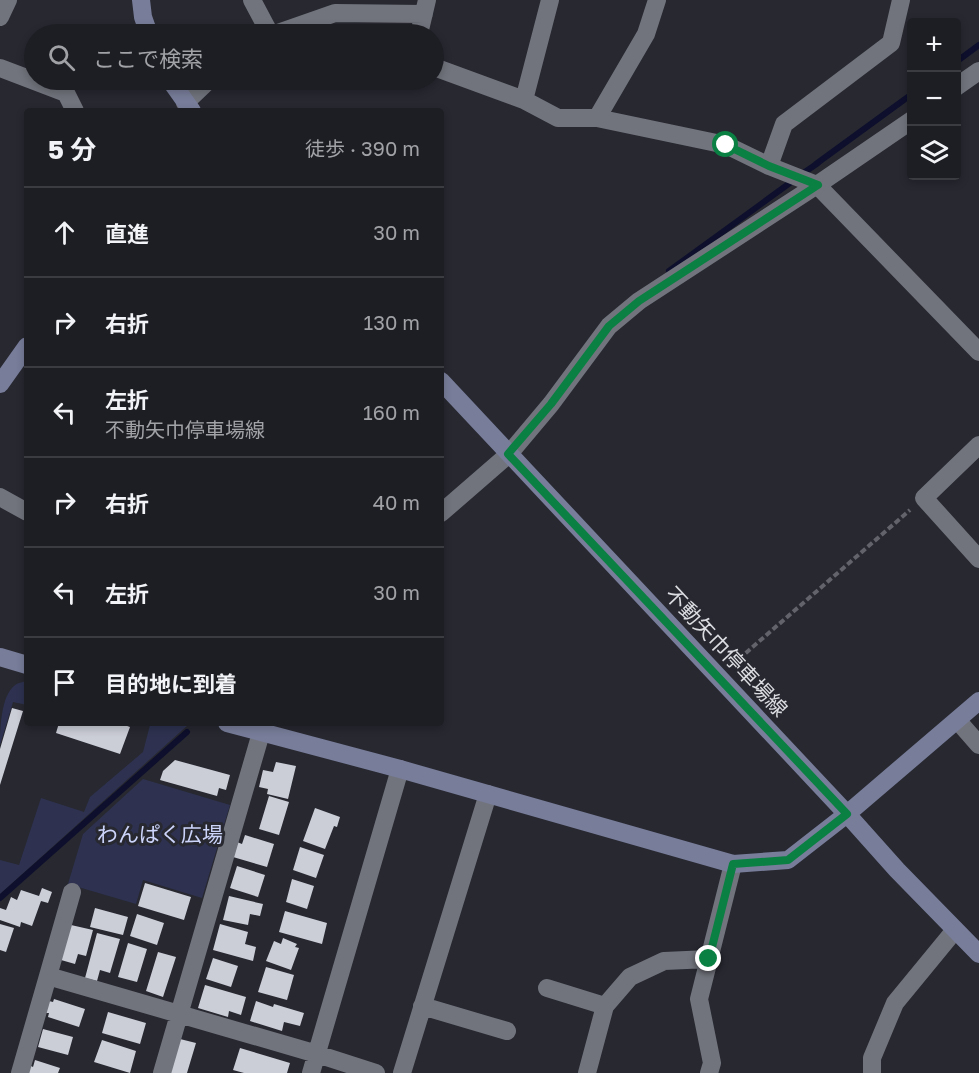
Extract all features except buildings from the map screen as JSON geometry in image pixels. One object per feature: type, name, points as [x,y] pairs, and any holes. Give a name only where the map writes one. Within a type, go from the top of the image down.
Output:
[{"type":"street","points":[[0,17],[8,0]]},
{"type":"street","points":[[141,0],[145,24]]},
{"type":"street","points":[[252,0],[265,24]]},
{"type":"street","points":[[524,100],[549,0]]},
{"type":"street","points":[[597,118],[646,34],[657,0]]},
{"type":"street","points":[[769,166],[784,124],[891,43],[900,0]]},
{"type":"street","points":[[304,24],[335,13],[426,7],[422,24]]},
{"type":"street","points":[[0,68],[24,77]]},
{"type":"street","points":[[444,71],[524,100],[558,118],[597,118],[726,145],[805,180],[979,352]]},
{"type":"street","points":[[961,84],[979,71]]},
{"type":"street","points":[[58,90],[66,93],[74,108]]},
{"type":"street","points":[[176,90],[186,108],[201,90]]},
{"type":"street","points":[[444,510],[508,454],[551,404],[609,326],[639,301],[805,180],[907,123]]},
{"type":"street","points":[[0,384],[24,350]]},
{"type":"street","name":"不動矢巾停車場線","points":[[444,384],[979,954]]},
{"type":"street","points":[[979,445],[924,498],[979,559]]},
{"type":"street","points":[[0,497],[24,510]]},
{"type":"street","points":[[0,657],[24,664]]},
{"type":"street","points":[[237,726],[400,769],[733,864],[788,860],[847,814],[979,702]]},
{"type":"street","points":[[958,721],[979,745]]},
{"type":"street","points":[[162,1073],[261,733]]},
{"type":"street","points":[[311,1073],[400,769]]},
{"type":"street","points":[[402,1073],[488,794]]},
{"type":"street","points":[[709,1073],[712,1063],[699,999],[733,864]]},
{"type":"street","points":[[20,1073],[72,892]]},
{"type":"street","points":[[872,1073],[872,1058],[895,1003],[955,930]]},
{"type":"street","points":[[587,1073],[606,1006],[630,977],[664,961],[709,959]]},
{"type":"street","points":[[48,976],[376,1073]]},
{"type":"street","points":[[547,988],[606,1006]]},
{"type":"street","points":[[422,1006],[507,1031]]},
{"type":"path","points":[[718,677],[924,498]]},
{"type":"green space","points":[[24,682],[24,704],[13,702],[0,745],[2,714],[6,698],[15,685]]},
{"type":"green space","points":[[150,726],[187,726],[0,894],[0,860],[19,865],[41,798],[84,812],[90,797],[143,752]]},
{"type":"green space","name":"わんぱく広場","points":[[143,779],[230,805],[202,898],[143,880],[136,904],[68,884],[83,834]]},
{"type":"waterway","points":[[961,58],[979,45]]},
{"type":"waterway","points":[[816,164],[907,98]]},
{"type":"waterway","points":[[802,174],[818,163]]},
{"type":"waterway","points":[[669,271],[794,180]]},
{"type":"waterway","points":[[0,898],[187,732]]},
{"type":"route","points":[[709,959],[733,864],[788,860],[847,814],[508,454],[551,404],[609,326],[639,301],[818,185],[769,166],[726,145]]}]
